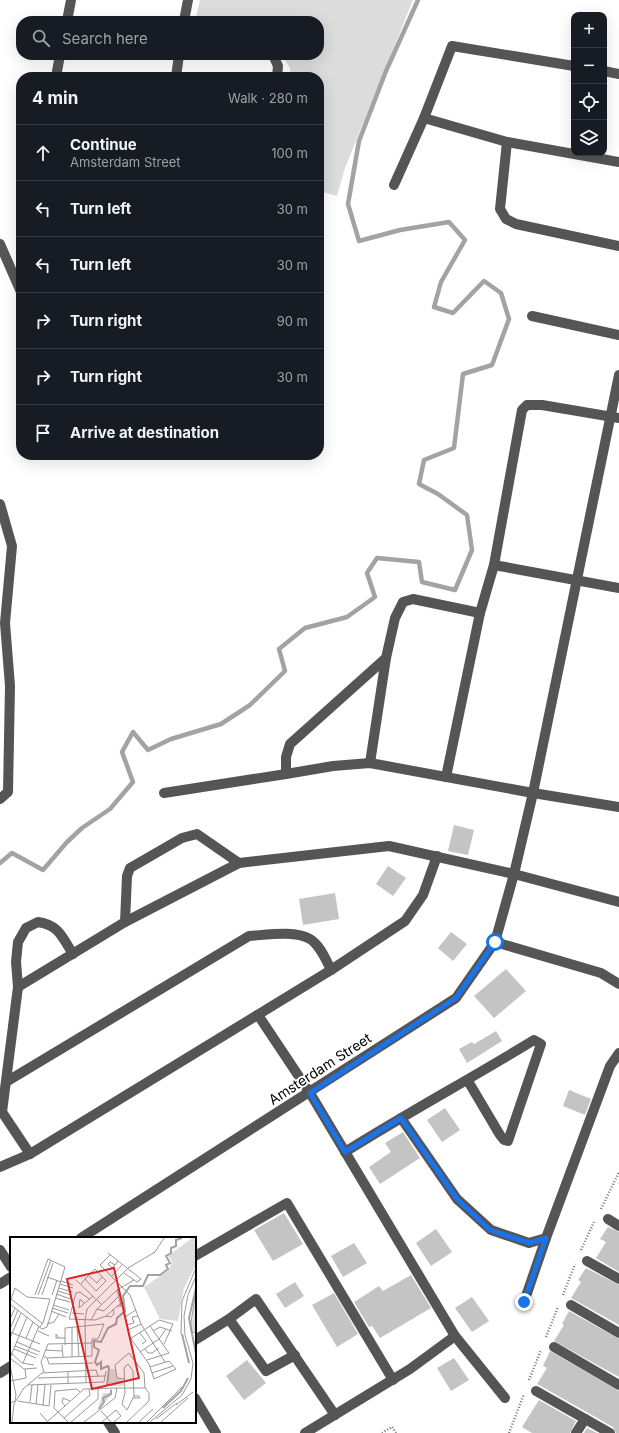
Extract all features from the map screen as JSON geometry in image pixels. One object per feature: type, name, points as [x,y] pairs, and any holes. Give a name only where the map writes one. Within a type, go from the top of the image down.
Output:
[{"type":"street","points":[[68,16],[71,0]]},
{"type":"street","points":[[185,16],[188,0]]},
{"type":"street","points":[[394,185],[424,118],[452,46],[571,66]]},
{"type":"street","points":[[57,72],[59,60]]},
{"type":"street","points":[[177,72],[178,60]]},
{"type":"street","points":[[275,60],[278,66],[277,72]]},
{"type":"street","points":[[607,72],[619,74]]},
{"type":"street","points":[[424,118],[507,142],[619,162]]},
{"type":"street","points":[[507,142],[500,209],[506,219],[516,224],[619,246]]},
{"type":"street","points":[[0,244],[16,281]]},
{"type":"street","points":[[532,316],[619,335]]},
{"type":"street","name":"Amsterdam Street","points":[[85,1237],[97,1234],[456,998],[495,942],[514,874],[533,793],[577,580],[614,417],[619,375]]},
{"type":"street","points":[[446,778],[480,613],[494,565],[522,410],[527,405],[542,405],[614,417]]},
{"type":"street","points":[[0,504],[12,546],[3,623],[8,792],[0,799]]},
{"type":"street","points":[[494,565],[619,588]]},
{"type":"street","points":[[370,763],[386,658],[395,618],[403,602],[413,599],[480,613]]},
{"type":"street","points":[[286,774],[286,757],[290,744],[386,658]]},
{"type":"street","points":[[164,793],[333,766],[370,763],[446,778],[619,807]]},
{"type":"street","points":[[125,922],[127,876],[130,868],[182,838],[197,834],[239,862]]},
{"type":"street","points":[[18,987],[125,922],[239,862],[389,846],[514,874],[619,902]]},
{"type":"street","points":[[0,1167],[30,1154],[331,970],[405,921],[424,895],[437,856]]},
{"type":"street","points":[[30,1154],[2,1112],[18,987],[16,962],[18,942],[26,928],[38,922],[49,924],[58,930],[73,954]]},
{"type":"street","points":[[6,1082],[249,936],[291,934],[310,939],[322,952],[331,970]]},
{"type":"street","points":[[495,942],[601,973],[619,984]]},
{"type":"street","points":[[258,1015],[310,1093],[455,1336],[505,1398]]},
{"type":"street","points":[[345,1152],[401,1118],[468,1081],[534,1040],[541,1044],[508,1141],[504,1140],[500,1136],[468,1081]]},
{"type":"street","points":[[524,1302],[546,1238],[610,1066],[619,1053]]},
{"type":"street","points":[[401,1118],[457,1199],[490,1230],[529,1243],[546,1238]]},
{"type":"street","points":[[196,1255],[287,1203],[393,1380]]},
{"type":"street","points":[[608,1220],[619,1226]]},
{"type":"street","points":[[0,1250],[10,1265]]},
{"type":"street","points":[[587,1261],[619,1280]]},
{"type":"street","points":[[0,1284],[10,1278]]},
{"type":"street","points":[[196,1339],[229,1319],[256,1299],[335,1415]]},
{"type":"street","points":[[571,1305],[619,1333]]},
{"type":"street","points":[[229,1319],[266,1371],[295,1356]]},
{"type":"street","points":[[306,1433],[393,1380],[455,1336]]},
{"type":"street","points":[[554,1347],[619,1384]]},
{"type":"street","points":[[0,1373],[10,1367]]},
{"type":"street","points":[[536,1391],[610,1433]]},
{"type":"street","points":[[196,1400],[216,1433]]},
{"type":"street","points":[[576,1433],[585,1419]]},
{"type":"street","points":[[109,1423],[115,1433]]},
{"type":"path","points":[[382,1433],[392,1427],[396,1433]]},
{"type":"shaded area","points":[[200,0],[413,0],[345,168],[337,196],[324,192],[324,72],[290,72],[290,68],[285,60],[324,60],[324,16],[196,16]]},
{"type":"building","points":[[454,825],[474,830],[468,855],[448,851]]},
{"type":"building","points":[[388,866],[406,878],[393,896],[376,884]]},
{"type":"building","points":[[335,893],[339,919],[303,925],[299,899]]},
{"type":"building","points":[[451,932],[467,944],[453,961],[438,948]]},
{"type":"building","points":[[506,969],[526,991],[494,1018],[474,996]]},
{"type":"building","points":[[496,1031],[502,1041],[467,1063],[459,1049],[472,1042],[474,1044]]},
{"type":"building","points":[[569,1090],[591,1099],[585,1115],[563,1106]]},
{"type":"building","points":[[445,1108],[460,1130],[442,1142],[427,1120]]},
{"type":"building","points":[[403,1132],[420,1158],[380,1184],[369,1167],[391,1152],[385,1143]]},
{"type":"building","points":[[284,1213],[303,1244],[273,1261],[254,1230]]},
{"type":"building","points":[[608,1227],[619,1232],[619,1272],[596,1258],[606,1242],[600,1239]]},
{"type":"building","points":[[436,1229],[452,1252],[431,1266],[416,1243]]},
{"type":"building","points":[[354,1243],[367,1263],[343,1277],[331,1256]]},
{"type":"building","points":[[586,1268],[619,1285],[619,1325],[571,1298],[581,1282],[578,1280]]},
{"type":"building","points":[[411,1275],[431,1308],[380,1338],[372,1326],[369,1327],[354,1302],[379,1286],[383,1291]]},
{"type":"building","points":[[295,1282],[304,1296],[285,1308],[276,1294]]},
{"type":"building","points":[[334,1293],[358,1334],[337,1347],[312,1305]]},
{"type":"building","points":[[472,1297],[489,1321],[472,1332],[455,1308]]},
{"type":"building","points":[[569,1311],[619,1339],[619,1377],[554,1341],[564,1325],[562,1324]]},
{"type":"building","points":[[550,1351],[619,1391],[619,1433],[616,1433],[613,1427],[537,1384],[547,1368],[543,1366]]},
{"type":"building","points":[[454,1358],[469,1380],[451,1391],[437,1368]]},
{"type":"building","points":[[247,1360],[266,1383],[244,1400],[226,1376]]},
{"type":"building","points":[[539,1400],[576,1421],[570,1433],[532,1433],[522,1427]]},
{"type":"building","points":[[587,1428],[597,1433],[584,1433]]},
{"type":"waterway","points":[[0,863],[12,853],[43,870],[67,842],[82,828],[110,809],[133,782],[122,752],[133,732],[148,750],[171,739],[221,724],[250,705],[285,671],[279,649],[305,628],[347,617],[375,597],[367,573],[377,558],[419,562],[422,582],[455,590],[472,550],[467,515],[438,494],[419,484],[424,460],[454,448],[463,374],[492,365],[509,319],[501,293],[484,281],[453,313],[434,307],[441,282],[465,240],[449,222],[400,230],[359,241],[348,204],[359,141],[386,71],[418,0]]},
{"type":"route","points":[[495,942],[456,998],[310,1093],[345,1152],[401,1118],[457,1199],[490,1230],[529,1243],[546,1238],[524,1302]]}]
